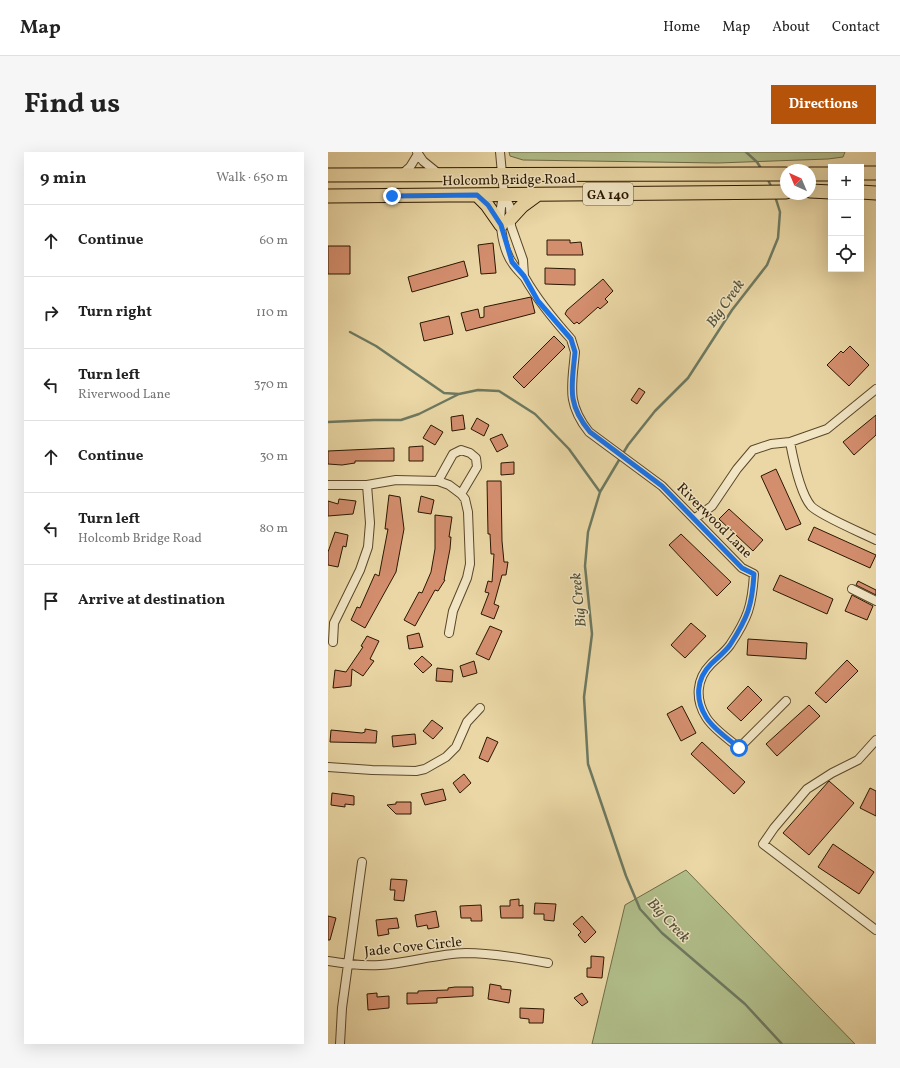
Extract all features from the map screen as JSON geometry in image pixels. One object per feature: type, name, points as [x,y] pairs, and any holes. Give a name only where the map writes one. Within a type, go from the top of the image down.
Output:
[{"type":"main road","points":[[864,173],[876,173]]},
{"type":"main road","name":"Holcomb Bridge Road","points":[[328,175],[780,174]]},
{"type":"main road","points":[[816,174],[828,174]]},
{"type":"main road","name":"Holcomb Bridge Road","points":[[328,196],[780,192]]},
{"type":"main road","points":[[864,192],[876,193]]},
{"type":"main road","points":[[477,195],[506,222],[522,206],[537,195]]},
{"type":"street","name":"Riverwood Lane","points":[[500,152],[504,195],[500,206],[506,222],[513,233],[523,260],[524,276]]},
{"type":"street","points":[[401,175],[410,167],[418,153],[439,174]]},
{"type":"street","name":"Riverwood Lane","points":[[506,222],[512,262],[524,276],[538,301],[571,339],[575,352],[571,393],[580,421],[603,443],[662,486],[742,568],[754,574],[751,606],[729,647],[702,674],[698,686],[699,702],[706,718],[739,748],[786,701]]},
{"type":"street","points":[[694,519],[712,506],[753,450],[771,444],[790,442],[827,429],[876,389]]},
{"type":"street","points":[[790,442],[793,463],[811,506],[831,518],[876,540]]},
{"type":"street","points":[[438,481],[453,454],[461,450],[470,453],[476,458],[477,467],[461,494]]},
{"type":"street","points":[[328,485],[367,485],[396,480],[438,481],[449,485],[461,494],[465,499],[468,512],[470,564],[467,578],[453,611],[449,633]]},
{"type":"street","points":[[333,642],[334,623],[360,570],[368,547],[369,511],[367,485]]},
{"type":"street","points":[[852,589],[876,601]]},
{"type":"street","points":[[328,767],[372,770],[425,770],[440,762],[456,746],[467,722],[480,708]]},
{"type":"street","points":[[876,740],[858,760],[832,772],[806,789],[763,844],[876,930]]},
{"type":"street","points":[[340,1044],[348,965],[362,862]]},
{"type":"street","name":"Jade Cove Circle","points":[[328,961],[348,965],[381,965],[432,956],[466,953],[499,955],[548,963]]},
{"type":"green space","points":[[509,152],[845,152],[843,157],[828,159],[718,163],[523,160],[510,156]]},
{"type":"green space","points":[[686,870],[855,1044],[592,1044],[625,905]]},
{"type":"building","points":[[547,240],[570,240],[570,243],[581,242],[583,255],[547,255]]},
{"type":"building","points":[[493,243],[496,273],[481,274],[478,245]]},
{"type":"building","points":[[328,246],[350,246],[350,274],[328,274]]},
{"type":"building","points":[[464,261],[468,276],[412,292],[408,277]]},
{"type":"building","points":[[545,268],[575,269],[575,285],[545,284]]},
{"type":"building","points":[[603,279],[613,291],[605,299],[608,302],[600,309],[598,307],[579,324],[577,322],[574,324],[565,314],[567,310]]},
{"type":"building","points":[[531,297],[535,313],[466,331],[461,313],[478,309],[480,318],[484,317],[484,307]]},
{"type":"building","points":[[449,316],[453,334],[424,341],[420,323]]},
{"type":"building","points":[[554,336],[565,347],[524,388],[513,377]]},
{"type":"building","points":[[850,346],[869,365],[849,386],[827,365],[841,351],[843,353]]},
{"type":"building","points":[[639,388],[645,392],[637,404],[631,400]]},
{"type":"building","points":[[463,415],[465,429],[452,431],[451,417]]},
{"type":"building","points":[[876,415],[876,435],[854,455],[843,442]]},
{"type":"building","points":[[477,418],[489,425],[484,436],[471,429]]},
{"type":"building","points":[[431,425],[443,432],[435,445],[423,438]]},
{"type":"building","points":[[502,434],[508,446],[497,452],[490,439]]},
{"type":"building","points":[[423,446],[423,461],[409,461],[409,447]]},
{"type":"building","points":[[394,448],[394,461],[355,461],[355,463],[342,465],[328,464],[328,451]]},
{"type":"building","points":[[514,462],[514,474],[501,475],[501,463]]},
{"type":"building","points":[[776,469],[801,524],[786,530],[761,476]]},
{"type":"building","points":[[487,481],[501,481],[502,541],[504,562],[508,562],[506,575],[502,575],[494,604],[499,606],[494,619],[481,614],[489,593],[485,592],[488,581],[492,582],[494,554],[491,554],[490,534],[488,534]]},
{"type":"building","points":[[389,495],[400,497],[404,529],[396,572],[365,628],[351,620],[357,607],[360,608],[375,574],[379,576],[388,529],[385,529]]},
{"type":"building","points":[[421,496],[434,500],[431,514],[418,512]]},
{"type":"building","points":[[339,499],[356,501],[353,514],[328,516],[328,501],[338,504]]},
{"type":"building","points":[[729,509],[763,540],[753,551],[719,519]]},
{"type":"building","points":[[435,515],[452,517],[449,537],[451,537],[450,549],[445,580],[438,591],[435,590],[415,626],[404,620],[419,592],[422,593],[431,572],[435,549]]},
{"type":"building","points":[[814,527],[876,555],[870,568],[808,540]]},
{"type":"building","points":[[335,532],[348,535],[346,547],[343,546],[338,567],[328,565],[328,552]]},
{"type":"building","points":[[681,534],[731,582],[717,596],[669,545]]},
{"type":"building","points":[[780,575],[833,599],[827,614],[773,590]]},
{"type":"building","points":[[858,581],[876,590],[876,595],[856,585]]},
{"type":"building","points":[[852,595],[873,606],[867,620],[845,611]]},
{"type":"building","points":[[691,623],[706,636],[685,658],[671,645]]},
{"type":"building","points":[[490,626],[502,631],[489,660],[476,654]]},
{"type":"building","points":[[419,633],[423,647],[409,649],[407,636]]},
{"type":"building","points":[[367,636],[379,641],[370,659],[374,661],[363,676],[352,669],[351,686],[333,688],[335,670],[346,672],[363,647],[361,646]]},
{"type":"building","points":[[748,639],[807,643],[806,659],[747,655]]},
{"type":"building","points":[[422,656],[432,665],[423,673],[414,664]]},
{"type":"building","points":[[847,660],[858,671],[826,703],[815,693]]},
{"type":"building","points":[[474,661],[477,673],[463,677],[460,666]]},
{"type":"building","points":[[437,668],[453,670],[452,682],[436,681]]},
{"type":"building","points":[[748,686],[762,700],[741,721],[727,708]]},
{"type":"building","points":[[809,705],[820,716],[777,756],[766,744]]},
{"type":"building","points":[[682,706],[696,733],[681,741],[667,714]]},
{"type":"building","points":[[432,720],[443,728],[433,739],[423,731]]},
{"type":"building","points":[[365,729],[377,731],[376,743],[330,742],[331,730],[362,733],[365,732]]},
{"type":"building","points":[[415,734],[416,744],[393,747],[392,736]]},
{"type":"building","points":[[487,737],[498,742],[488,762],[479,758]]},
{"type":"building","points":[[702,742],[745,782],[734,794],[691,754]]},
{"type":"building","points":[[464,774],[471,783],[460,793],[453,783]]},
{"type":"building","points":[[829,781],[854,803],[809,855],[783,833]]},
{"type":"building","points":[[870,788],[876,791],[876,816],[860,808]]},
{"type":"building","points":[[443,789],[446,800],[425,805],[421,794]]},
{"type":"building","points":[[332,793],[354,796],[354,805],[345,804],[345,807],[331,805]]},
{"type":"building","points":[[396,802],[411,802],[411,814],[396,814],[387,805],[396,804]]},
{"type":"building","points":[[833,844],[874,872],[859,894],[818,867]]},
{"type":"building","points":[[391,879],[407,880],[404,901],[394,900],[395,890],[390,890]]},
{"type":"building","points":[[519,899],[519,906],[523,905],[523,918],[501,918],[500,906],[510,906],[510,900]]},
{"type":"building","points":[[535,903],[556,904],[554,921],[544,920],[544,914],[534,914]]},
{"type":"building","points":[[481,905],[482,921],[471,921],[471,918],[461,918],[460,906]]},
{"type":"building","points":[[436,911],[439,927],[428,929],[427,925],[417,927],[415,915]]},
{"type":"building","points":[[328,916],[336,918],[330,940],[328,940]]},
{"type":"building","points":[[582,916],[596,932],[585,943],[578,935],[581,932],[573,924]]},
{"type":"building","points":[[397,918],[399,928],[388,929],[389,934],[378,936],[376,920]]},
{"type":"building","points":[[591,956],[604,957],[602,978],[587,977],[587,968],[591,968]]},
{"type":"building","points":[[490,984],[501,986],[501,989],[511,990],[509,1003],[488,999]]},
{"type":"building","points":[[473,987],[473,996],[437,998],[437,1003],[407,1004],[407,993],[448,990],[448,988]]},
{"type":"building","points":[[377,993],[377,997],[389,996],[389,1008],[368,1010],[367,994]]},
{"type":"building","points":[[582,993],[588,1002],[582,1006],[574,998]]},
{"type":"building","points":[[520,1008],[544,1009],[543,1023],[529,1023],[529,1019],[520,1018]]},
{"type":"waterway","name":"Big Creek","points":[[746,152],[757,162],[762,170]]},
{"type":"waterway","name":"Big Creek","points":[[767,178],[772,188]]},
{"type":"waterway","name":"Big Creek","points":[[775,196],[780,212],[778,238],[767,265],[732,310],[688,378],[655,411],[628,445],[600,492],[588,532],[585,566],[592,634],[584,697],[588,764],[626,876],[640,909],[662,933],[745,1004],[782,1044]]},
{"type":"waterway","points":[[350,332],[376,346],[444,393],[459,394]]},
{"type":"waterway","points":[[328,422],[401,420],[419,414],[459,394],[478,390],[499,391],[535,414],[569,449],[600,492]]},
{"type":"route","points":[[392,196],[477,195],[482,199],[491,209],[501,225],[504,242],[512,262],[524,276],[538,301],[571,339],[574,345],[575,352],[571,393],[580,421],[603,443],[662,486],[742,568],[754,574],[751,606],[742,625],[729,647],[702,674],[698,686],[699,702],[706,718],[739,748]]}]
